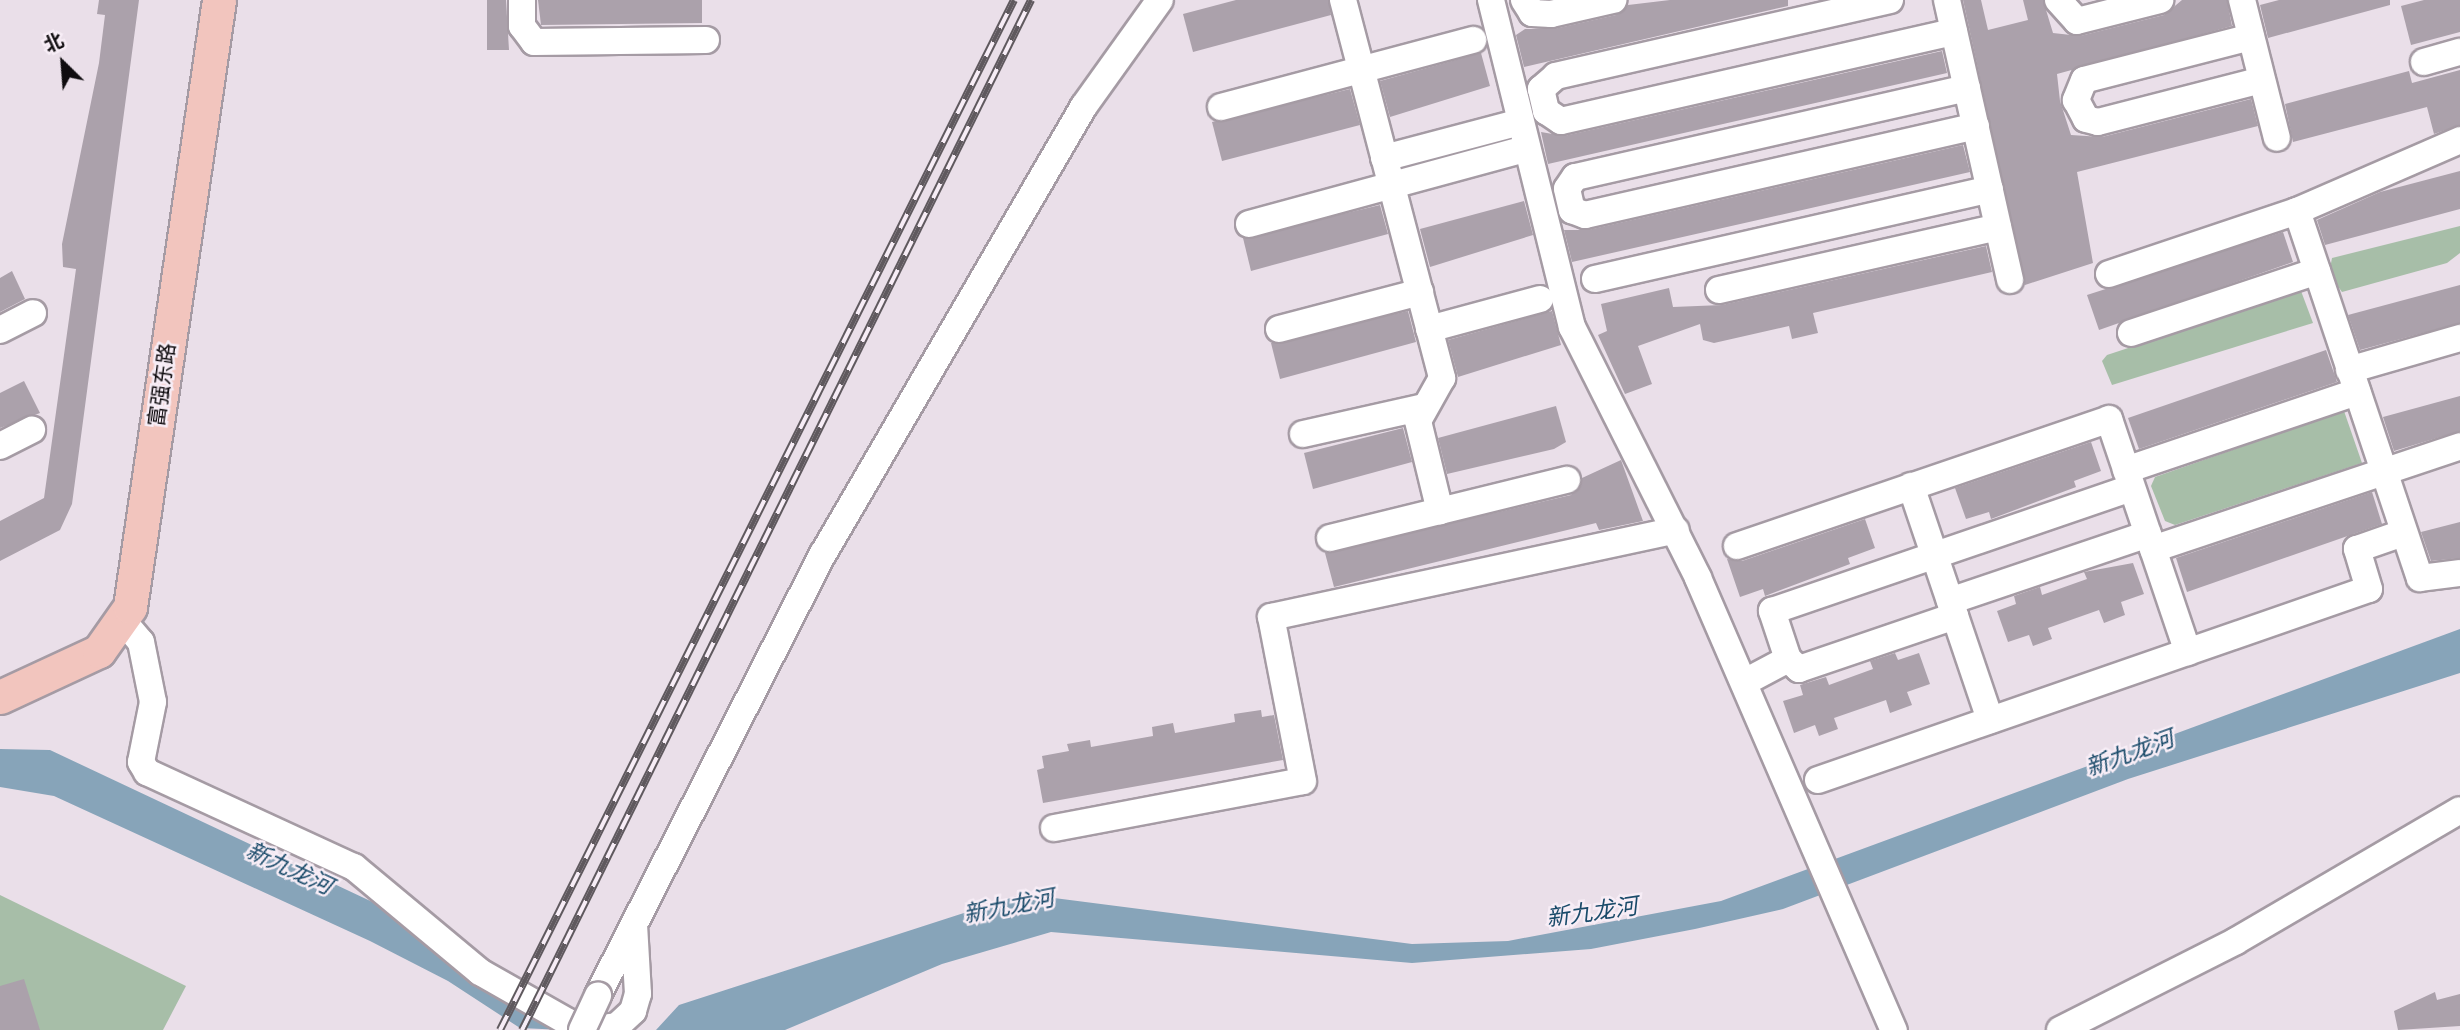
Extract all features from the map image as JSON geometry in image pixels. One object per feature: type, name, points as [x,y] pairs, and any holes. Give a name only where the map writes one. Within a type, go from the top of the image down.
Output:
[{"type":"main road","name":"富强东路","points":[[0,673],[87,634],[109,601],[196,0]]},
{"type":"main road","name":"富强东路","points":[[124,622],[219,0]]},
{"type":"main road","points":[[0,697],[99,652],[124,622]]},
{"type":"street","points":[[522,0],[522,26],[534,42],[706,40]]},
{"type":"street","points":[[582,1030],[823,554],[1084,106],[1160,0]]},
{"type":"street","points":[[1343,0],[1442,379],[1418,421],[1440,511]]},
{"type":"street","points":[[1491,0],[1572,327],[1676,530],[1745,682],[1813,850],[1894,1030]]},
{"type":"street","points":[[1524,0],[1532,13],[1551,14],[1613,0]]},
{"type":"street","points":[[1890,0],[1556,76],[1541,89],[1546,111],[1562,121],[1954,32]]},
{"type":"street","points":[[1947,0],[2010,280]]},
{"type":"street","points":[[2058,0],[2077,22],[2160,0]]},
{"type":"street","points":[[2242,0],[2277,138]]},
{"type":"street","points":[[2251,37],[2084,80],[2076,100],[2086,119],[2098,122],[2262,80]]},
{"type":"street","points":[[1221,107],[1473,40]]},
{"type":"street","points":[[2424,62],[2460,52]]},
{"type":"street","points":[[1967,88],[1575,177],[1569,200],[1572,210],[1585,215],[1976,127]]},
{"type":"street","points":[[1384,158],[1520,122]]},
{"type":"street","points":[[2109,274],[2297,211],[2460,140]]},
{"type":"street","points":[[1249,223],[1526,149]]},
{"type":"street","points":[[1595,279],[1990,189]]},
{"type":"street","points":[[2297,211],[2381,469],[2420,578],[2460,573]]},
{"type":"street","points":[[1718,290],[1998,227]]},
{"type":"street","points":[[1789,234],[1798,272]]},
{"type":"street","points":[[2131,333],[2317,271]]},
{"type":"street","points":[[1279,329],[1420,292]]},
{"type":"street","points":[[1429,329],[1539,299]]},
{"type":"street","points":[[0,330],[33,313]]},
{"type":"street","points":[[2460,338],[2353,381],[2129,479],[1934,556],[1772,611],[1788,659],[1799,669],[1952,609],[2150,541],[2460,446]]},
{"type":"street","points":[[1303,434],[1424,407]]},
{"type":"street","points":[[1737,545],[2109,419],[2188,652]]},
{"type":"street","points":[[0,446],[32,430]]},
{"type":"street","points":[[1329,538],[1567,480]]},
{"type":"street","points":[[1911,486],[1990,720]]},
{"type":"street","points":[[1054,828],[1303,781],[1270,617],[1676,530]]},
{"type":"street","points":[[1818,780],[2369,589],[2357,550],[2403,533]]},
{"type":"street","points":[[124,622],[141,642],[153,702],[141,762],[147,772],[354,867],[480,972],[568,1022],[617,1026],[628,1018],[638,994],[634,925]]},
{"type":"street","points":[[1745,682],[1788,659]]},
{"type":"street","points":[[2060,1030],[2308,902],[2460,810]]},
{"type":"green space","points":[[2460,226],[2460,253],[2447,263],[2342,292],[2329,274],[2332,258]]},
{"type":"green space","points":[[2301,291],[2313,323],[2112,385],[2102,361],[2107,355]]},
{"type":"green space","points":[[2344,411],[2362,463],[2175,525],[2165,521],[2151,486],[2155,477]]},
{"type":"green space","points":[[0,895],[186,986],[163,1030],[0,1030]]},
{"type":"water","name":"新九龙河","points":[[2460,629],[2460,673],[2128,779],[1783,909],[1695,929],[1591,949],[1412,963],[1051,932],[942,964],[785,1030],[656,1030],[679,1005],[1023,894],[1412,944],[1508,941],[1721,901]]},
{"type":"water","name":"新九龙河","points":[[0,749],[50,750],[381,906],[564,1030],[520,1028],[448,981],[370,941],[54,796],[0,787]]},
{"type":"building","points":[[99,0],[139,0],[72,504],[60,530],[0,561],[0,521],[44,498],[76,269],[63,267],[62,244],[99,63],[105,15],[97,14]]},
{"type":"building","points":[[487,0],[506,0],[509,50],[487,50]]},
{"type":"building","points":[[538,0],[702,0],[702,23],[541,25]]},
{"type":"building","points":[[1236,0],[1328,0],[1331,15],[1193,52],[1183,14]]},
{"type":"building","points":[[1670,0],[1788,0],[1788,6],[1524,67],[1516,35],[1525,29],[1554,29],[1616,15],[1628,5]]},
{"type":"building","points":[[1963,0],[1981,0],[1988,30],[2028,20],[2023,0],[2043,0],[2053,33],[2080,36],[2164,15],[2182,0],[2227,0],[2232,26],[2057,74],[2060,101],[2071,135],[2102,137],[2251,99],[2258,126],[2077,172],[2093,263],[2025,285]]},
{"type":"building","points":[[2279,0],[2390,0],[2390,5],[2268,38],[2260,5]]},
{"type":"building","points":[[2424,0],[2460,0],[2460,32],[2411,45],[2401,6]]},
{"type":"building","points":[[1942,51],[1947,73],[1548,164],[1541,132],[1564,136]]},
{"type":"building","points":[[1481,53],[1490,86],[1390,117],[1380,81]]},
{"type":"building","points":[[2460,70],[2460,125],[2434,134],[2427,107],[2293,142],[2285,104],[2409,71],[2412,83]]},
{"type":"building","points":[[1350,89],[1360,125],[1222,161],[1212,122]]},
{"type":"building","points":[[1963,145],[1970,172],[1572,262],[1564,230],[1588,230]]},
{"type":"building","points":[[2460,171],[2460,209],[2325,245],[2317,220],[2380,192]]},
{"type":"building","points":[[1524,201],[1533,235],[1430,267],[1420,229]]},
{"type":"building","points":[[1380,205],[1388,234],[1251,271],[1243,238]]},
{"type":"building","points":[[2283,232],[2293,262],[2099,330],[2087,295]]},
{"type":"building","points":[[1986,246],[1992,272],[1813,313],[1818,333],[1792,339],[1789,326],[1714,343],[1703,340],[1700,324],[1638,346],[1652,384],[1625,394],[1598,335],[1607,331],[1601,304],[1669,288],[1673,307],[1722,305]]},
{"type":"building","points":[[12,271],[25,299],[0,312],[0,278]]},
{"type":"building","points":[[2460,285],[2460,323],[2360,350],[2348,315]]},
{"type":"building","points":[[1408,311],[1416,342],[1280,379],[1271,343]]},
{"type":"building","points":[[1552,311],[1561,345],[1458,377],[1448,340]]},
{"type":"building","points":[[2326,350],[2337,382],[2139,449],[2128,418]]},
{"type":"building","points":[[24,381],[40,413],[0,428],[0,393]]},
{"type":"building","points":[[2460,396],[2460,431],[2394,451],[2383,417]]},
{"type":"building","points":[[1556,406],[1566,442],[1554,449],[1447,474],[1438,438]]},
{"type":"building","points":[[1403,428],[1412,462],[1313,489],[1304,453]]},
{"type":"building","points":[[2091,442],[2101,471],[2074,481],[2076,487],[1991,519],[1989,512],[1966,519],[1955,488]]},
{"type":"building","points":[[1621,460],[1643,521],[1599,530],[1596,523],[1334,587],[1325,553],[1571,495],[1582,478]]},
{"type":"building","points":[[2372,492],[2382,524],[2187,592],[2176,558]]},
{"type":"building","points":[[1865,519],[1875,548],[1848,558],[1850,564],[1765,596],[1763,589],[1740,597],[1727,559],[1742,561]]},
{"type":"building","points":[[2460,522],[2460,558],[2431,561],[2421,532]]},
{"type":"building","points":[[2133,563],[2144,594],[2121,602],[2125,615],[2104,623],[2099,610],[2048,628],[2052,639],[2033,646],[2029,635],[2008,642],[1997,611],[2016,604],[2014,596],[2040,587],[2042,595],[2087,579],[2084,572]]},
{"type":"building","points":[[1895,653],[1898,660],[1919,653],[1930,684],[1907,692],[1912,705],[1890,713],[1886,700],[1834,718],[1838,729],[1819,736],[1815,725],[1794,733],[1783,701],[1803,695],[1800,685],[1826,677],[1829,685],[1873,669],[1870,661]]},
{"type":"building","points":[[1261,710],[1262,717],[1274,715],[1283,760],[1043,803],[1037,770],[1044,768],[1042,756],[1069,751],[1067,744],[1090,740],[1091,747],[1153,736],[1152,727],[1173,723],[1175,733],[1235,722],[1234,714]]},
{"type":"building","points":[[24,979],[40,1030],[0,1030],[0,986]]},
{"type":"building","points":[[2435,992],[2437,1000],[2460,994],[2460,1026],[2398,1030],[2394,1011]]},
{"type":"railway","points":[[500,1030],[1014,0]]},
{"type":"railway","points":[[522,1030],[1031,0]]}]
